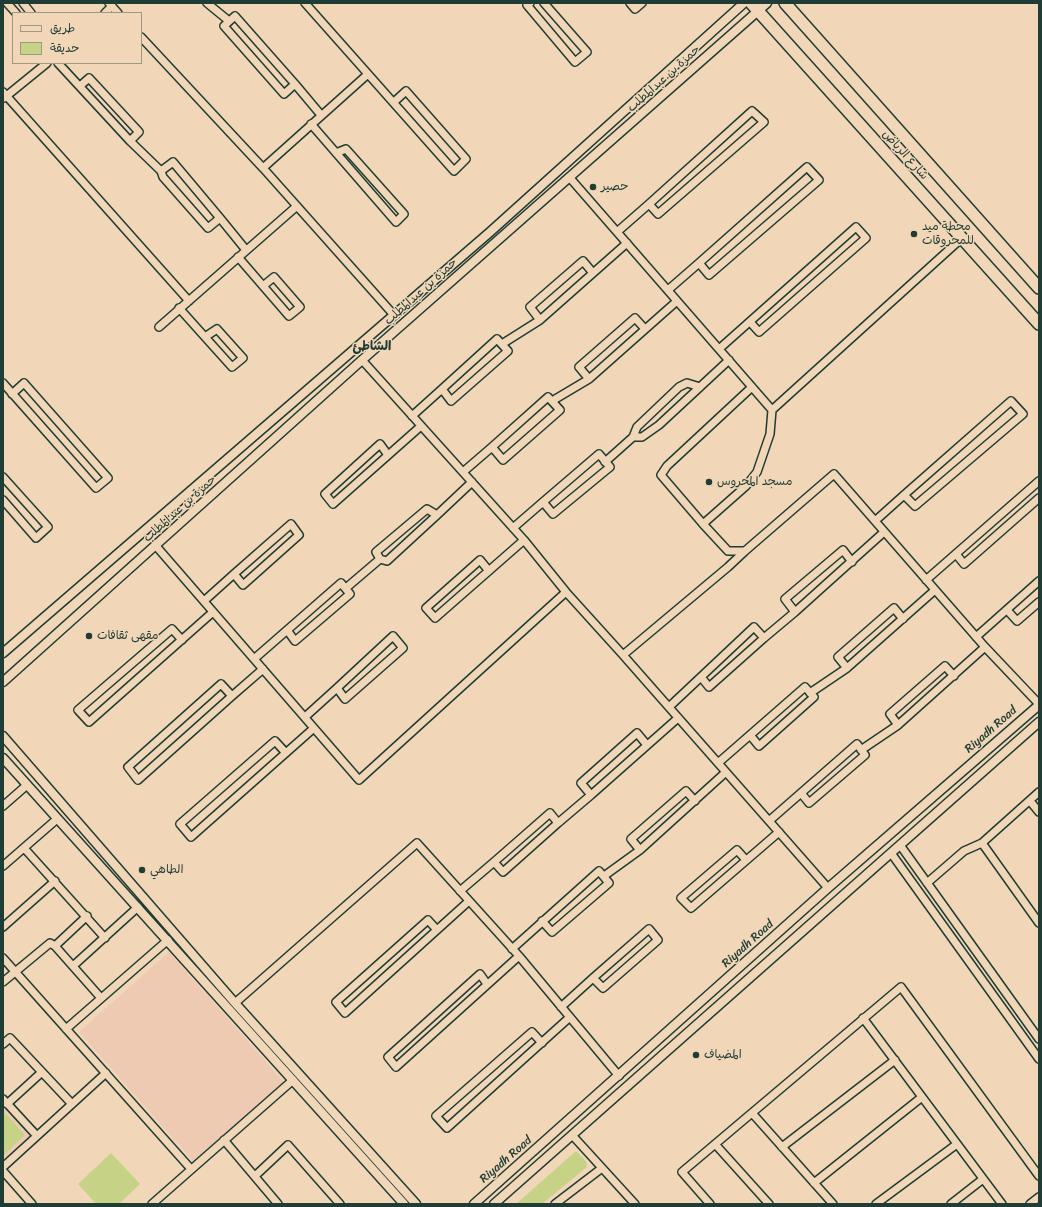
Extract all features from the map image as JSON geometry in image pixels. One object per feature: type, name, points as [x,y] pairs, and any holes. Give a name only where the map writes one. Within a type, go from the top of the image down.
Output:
[{"type":"main road","name":"شارع الرياض","points":[[785,3],[1039,288]]},
{"type":"main road","name":"شارع الرياض","points":[[754,7],[1039,324]]},
{"type":"street","points":[[7,3],[15,12]]},
{"type":"street","points":[[23,3],[31,12]]},
{"type":"street","points":[[207,3],[230,21]]},
{"type":"street","points":[[305,3],[454,171],[466,159],[406,91],[394,102]]},
{"type":"street","points":[[530,3],[527,5],[575,62],[587,52],[544,3]]},
{"type":"street","points":[[630,3],[635,9],[642,3]]},
{"type":"street","name":"حمزة بن عبدالمطلب","points":[[3,653],[393,314],[490,232],[744,3]]},
{"type":"street","name":"حمزة بن عبدالمطلب","points":[[3,682],[362,360],[570,178],[754,7],[767,3]]},
{"type":"street","points":[[295,84],[284,94],[224,26],[235,16],[295,84],[321,115]]},
{"type":"street","points":[[142,38],[263,168],[393,314]]},
{"type":"street","points":[[46,64],[4,96],[189,301]]},
{"type":"street","points":[[59,64],[130,141],[161,171],[163,177],[208,228],[220,218]]},
{"type":"street","points":[[263,168],[368,74]]},
{"type":"street","points":[[80,86],[89,78],[140,132],[130,141]]},
{"type":"street","points":[[617,232],[752,111],[764,122],[658,214],[649,204]]},
{"type":"street","points":[[311,124],[336,153],[396,222],[404,214],[346,149],[336,153]]},
{"type":"street","points":[[161,171],[172,162],[246,250]]},
{"type":"street","points":[[668,290],[807,167],[818,180],[709,276],[699,263]]},
{"type":"street","points":[[570,178],[772,410]]},
{"type":"street","points":[[159,327],[297,206]]},
{"type":"street","points":[[719,349],[856,227],[866,238],[758,332],[750,322]]},
{"type":"street","points":[[490,232],[494,244]]},
{"type":"street","points":[[703,524],[746,486],[757,472],[770,434],[772,410],[962,238]]},
{"type":"street","points":[[502,344],[540,320],[627,243]]},
{"type":"street","points":[[467,252],[472,263]]},
{"type":"street","points":[[238,257],[263,286],[289,316],[300,307],[274,277],[263,286]]},
{"type":"street","points":[[540,320],[530,307],[583,261],[593,273]]},
{"type":"street","points":[[552,401],[589,379],[678,301]]},
{"type":"street","points":[[179,308],[205,337],[232,367],[243,358],[217,329],[205,337]]},
{"type":"street","points":[[589,379],[579,367],[635,318],[645,329]]},
{"type":"street","points":[[412,416],[497,339],[508,351],[451,401],[442,390]]},
{"type":"street","points":[[362,360],[524,540],[566,592],[624,655],[828,888]]},
{"type":"street","points":[[633,437],[642,437],[659,424],[729,360]]},
{"type":"street","points":[[3,383],[12,394],[96,488],[108,478],[24,383],[12,394]]},
{"type":"street","points":[[605,462],[633,437],[637,427],[679,387],[687,383],[700,387]]},
{"type":"street","points":[[728,567],[728,551],[661,475],[667,466],[752,387]]},
{"type":"street","points":[[463,472],[492,446],[548,396],[560,410],[503,460],[492,446]]},
{"type":"street","points":[[875,521],[904,495],[1012,401],[1023,414],[915,506],[904,495]]},
{"type":"street","points":[[388,455],[380,444],[325,494],[333,504],[421,426]]},
{"type":"street","points":[[513,528],[543,502],[599,454],[610,467],[553,514],[543,502]]},
{"type":"street","points":[[624,655],[728,567],[745,550],[834,474],[976,637],[1039,704]]},
{"type":"street","points":[[3,477],[48,527],[36,538],[3,500]]},
{"type":"street","points":[[926,580],[1039,480]]},
{"type":"street","points":[[437,515],[427,509],[376,552],[380,559],[387,561],[437,515],[472,482]]},
{"type":"street","points":[[956,554],[964,564],[1039,498]]},
{"type":"street","points":[[204,601],[234,574],[291,524],[299,535],[243,585],[234,574]]},
{"type":"street","points":[[701,677],[709,687],[852,562],[884,532]]},
{"type":"street","points":[[489,570],[480,560],[426,608],[435,618],[524,540]]},
{"type":"street","points":[[156,546],[359,780],[566,592]]},
{"type":"street","points":[[728,551],[745,550]]},
{"type":"street","points":[[795,612],[785,599],[843,550],[852,562]]},
{"type":"street","points":[[346,588],[380,559]]},
{"type":"street","points":[[976,637],[1039,581]]},
{"type":"street","points":[[254,659],[287,630],[341,583],[350,594],[295,641],[287,630]]},
{"type":"street","points":[[810,693],[847,668],[935,590]]},
{"type":"street","points":[[1007,610],[1016,621],[1039,602]]},
{"type":"street","points":[[847,668],[838,657],[894,608],[903,618]]},
{"type":"street","points":[[182,640],[172,629],[78,710],[88,722],[182,640],[213,612]]},
{"type":"street","points":[[669,707],[754,628],[764,638]]},
{"type":"street","points":[[305,717],[393,636],[403,648],[345,699],[337,688]]},
{"type":"street","points":[[861,750],[898,725],[985,647]]},
{"type":"street","points":[[898,725],[890,714],[945,666],[954,676]]},
{"type":"street","points":[[232,696],[221,684],[128,767],[138,780],[263,669]]},
{"type":"street","points":[[718,763],[750,735],[805,687],[814,697],[759,746],[750,735]]},
{"type":"street","name":"Riyadh Road","points":[[474,1204],[828,888],[1039,704]]},
{"type":"street","points":[[494,862],[503,872],[678,718]]},
{"type":"street","points":[[494,1204],[1038,725]]},
{"type":"street","points":[[286,753],[275,741],[180,824],[190,837],[286,753],[314,728]]},
{"type":"street","points":[[591,795],[581,783],[636,733],[647,745]]},
{"type":"street","points":[[3,736],[235,1003],[416,1204]]},
{"type":"street","points":[[768,821],[800,793],[857,744],[865,755],[809,803],[800,793]]},
{"type":"street","points":[[3,758],[168,940],[402,1203]]},
{"type":"street","points":[[604,876],[640,850],[726,772]]},
{"type":"street","points":[[3,806],[27,785]]},
{"type":"street","points":[[640,850],[631,839],[686,791],[695,801]]},
{"type":"street","points":[[927,883],[964,851],[982,843],[1039,792]]},
{"type":"street","points":[[1030,801],[1039,812]]},
{"type":"street","points":[[460,891],[550,813],[558,823]]},
{"type":"street","points":[[3,866],[57,819]]},
{"type":"street","points":[[746,860],[737,850],[681,898],[691,908],[746,860],[778,832]]},
{"type":"street","points":[[235,1003],[417,842],[519,956],[619,1076]]},
{"type":"street","points":[[982,843],[1039,923]]},
{"type":"street","points":[[900,845],[1039,1039]]},
{"type":"street","points":[[24,848],[105,938]]},
{"type":"street","points":[[891,853],[1039,1059]]},
{"type":"street","points":[[512,948],[542,921],[599,871],[609,883],[552,932],[542,921]]},
{"type":"street","points":[[3,927],[55,881]]},
{"type":"street","points":[[437,930],[428,920],[336,1002],[345,1013],[470,901]]},
{"type":"street","points":[[73,966],[138,907]]},
{"type":"street","points":[[55,946],[86,916]]},
{"type":"street","points":[[561,1007],[593,978],[649,929],[658,940],[603,988],[593,978]]},
{"type":"street","points":[[66,1028],[168,940]]},
{"type":"street","points":[[3,982],[50,943],[55,946],[101,998]]},
{"type":"street","points":[[487,984],[480,974],[388,1057],[396,1067],[519,956]]},
{"type":"street","points":[[3,958],[191,1169]]},
{"type":"street","points":[[710,1204],[682,1172],[901,987],[1039,1176]]},
{"type":"street","points":[[542,1043],[532,1032],[436,1116],[447,1128],[542,1043],[570,1017]]},
{"type":"street","points":[[864,1018],[1002,1204]]},
{"type":"street","points":[[3,1044],[10,1038],[72,1104]]},
{"type":"street","points":[[782,1146],[895,1060]]},
{"type":"street","points":[[37,1136],[5,1101],[42,1072]]},
{"type":"street","points":[[3,1167],[106,1073]]},
{"type":"street","points":[[152,1204],[293,1080]]},
{"type":"street","points":[[814,1183],[922,1097]]},
{"type":"street","points":[[752,1113],[833,1204]]},
{"type":"street","points":[[572,1135],[635,1204]]},
{"type":"street","points":[[224,1140],[278,1204]]},
{"type":"street","points":[[715,1144],[769,1204]]},
{"type":"street","points":[[876,1204],[957,1144]]},
{"type":"street","points":[[255,1176],[288,1145],[340,1204]]},
{"type":"street","points":[[555,1204],[602,1168]]},
{"type":"street","points":[[3,1171],[32,1204]]},
{"type":"street","points":[[951,1204],[983,1179]]},
{"type":"street","points":[[1030,1204],[1039,1197]]},
{"type":"shaded area","points":[[169,952],[284,1082],[194,1162],[79,1032]]},
{"type":"shaded area","points":[[3,1106],[31,1138],[3,1163]]},
{"type":"green space","points":[[5,1113],[25,1135],[3,1156],[3,1114]]},
{"type":"green space","points":[[576,1151],[586,1161],[587,1167],[542,1204],[516,1204]]},
{"type":"green space","points":[[111,1153],[140,1184],[119,1204],[96,1204],[78,1184]]},
{"type":"place","name":"حصير","points":[[593,187]]},
{"type":"place","name":"محطة ميد للمحروقات","points":[[914,234]]},
{"type":"place","name":"مسجد المحروس","points":[[709,482]]},
{"type":"place","name":"مقهى ثقافات","points":[[89,636]]},
{"type":"place","name":"الطاهي","points":[[142,870]]},
{"type":"place","name":"المضياف","points":[[696,1055]]},
{"type":"district","name":"الشاطئ","points":[[372,347]]}]
